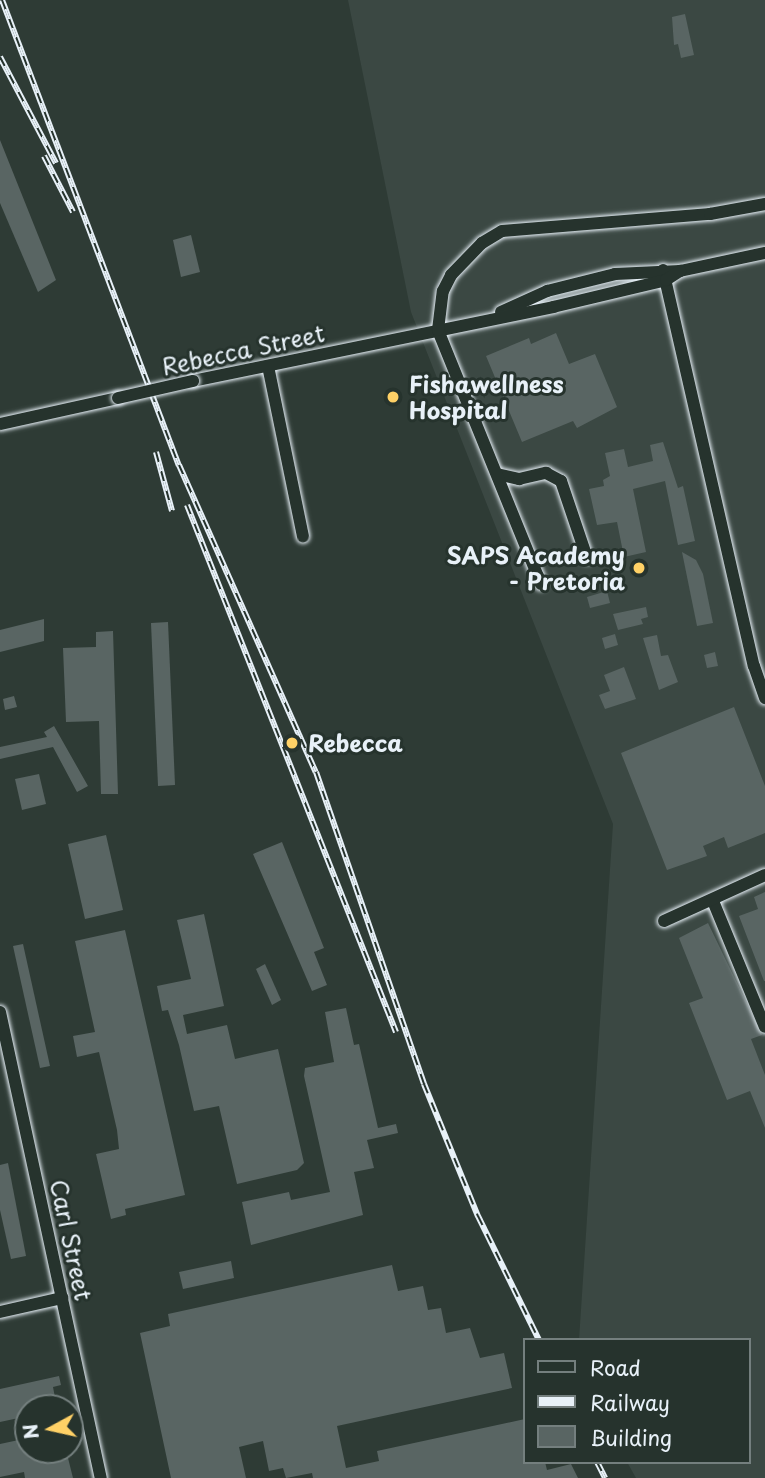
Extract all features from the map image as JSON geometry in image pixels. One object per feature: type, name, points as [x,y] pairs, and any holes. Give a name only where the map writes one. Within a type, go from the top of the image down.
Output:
[{"type":"street","points":[[541,584],[438,330],[443,291],[452,275],[482,243],[502,231],[684,217],[765,204]]},
{"type":"street","name":"Rebecca Street","points":[[0,424],[438,330],[765,253]]},
{"type":"street","points":[[665,275],[754,666],[765,698]]},
{"type":"street","name":"Rebecca Street","points":[[495,316],[574,283],[665,275]]},
{"type":"street","points":[[268,366],[303,536]]},
{"type":"street","points":[[497,474],[519,479],[547,473],[561,481],[587,558]]},
{"type":"street","points":[[664,921],[713,901],[765,875]]},
{"type":"street","points":[[713,901],[765,1027]]},
{"type":"street","name":"Carl Street","points":[[0,1012],[101,1478]]},
{"type":"street","points":[[0,1312],[62,1298]]},
{"type":"shaded area","name":"SAPS Academy - Pretoria","points":[[348,0],[765,0],[765,1478],[636,1478],[628,1464],[751,1464],[751,1338],[579,1338],[613,824],[411,312]]},
{"type":"building","points":[[685,14],[694,55],[681,58],[678,44],[674,45],[672,17]]},
{"type":"building","points":[[0,140],[56,280],[38,292],[0,203]]},
{"type":"building","points":[[191,235],[200,272],[181,277],[173,240]]},
{"type":"building","points":[[556,333],[569,364],[595,354],[617,407],[577,428],[573,421],[522,442],[486,356],[529,338],[531,344]]},
{"type":"building","points":[[663,442],[678,488],[683,486],[695,541],[678,545],[665,481],[633,489],[646,552],[624,557],[617,522],[597,525],[589,489],[604,486],[603,480],[610,476],[605,453],[624,449],[628,467],[653,461],[650,445]]},
{"type":"building","points":[[682,552],[696,560],[703,574],[713,623],[697,626]]},
{"type":"building","points":[[607,591],[610,603],[590,608],[587,597]]},
{"type":"building","points":[[646,607],[648,617],[641,619],[643,624],[618,630],[613,614]]},
{"type":"building","points":[[44,619],[44,641],[0,652],[0,630]]},
{"type":"building","points":[[168,622],[175,785],[158,786],[151,623]]},
{"type":"building","points":[[113,631],[118,794],[101,794],[99,721],[66,722],[63,648],[96,647],[96,632]]},
{"type":"building","points":[[615,634],[618,645],[605,649],[602,638]]},
{"type":"building","points":[[657,635],[661,656],[668,655],[678,682],[659,690],[643,638]]},
{"type":"building","points":[[715,652],[718,666],[707,668],[704,655]]},
{"type":"building","points":[[624,667],[636,699],[605,709],[599,695],[610,691],[604,675]]},
{"type":"building","points":[[14,696],[17,707],[5,710],[3,699]]},
{"type":"building","points":[[734,707],[765,786],[765,833],[728,848],[724,837],[703,846],[707,856],[667,870],[621,753]]},
{"type":"building","points":[[54,726],[88,786],[77,792],[53,747],[0,759],[0,747],[47,737],[44,732]]},
{"type":"building","points":[[39,774],[46,804],[22,810],[15,779]]},
{"type":"building","points":[[106,835],[123,910],[85,919],[68,844]]},
{"type":"building","points":[[282,842],[324,948],[314,952],[327,985],[312,991],[253,854]]},
{"type":"building","points":[[765,892],[764,981],[739,916],[758,909],[754,897]]},
{"type":"building","points":[[204,914],[224,1006],[183,1015],[187,1034],[227,1025],[235,1059],[278,1049],[304,1163],[297,1170],[237,1184],[219,1106],[194,1111],[179,1045],[168,1010],[162,1011],[157,986],[191,979],[177,920]]},
{"type":"building","points":[[708,923],[762,1035],[751,1039],[765,1075],[765,1128],[750,1091],[727,1100],[689,1003],[703,998],[679,938]]},
{"type":"building","points":[[125,930],[185,1195],[125,1209],[126,1215],[111,1219],[96,1154],[119,1149],[117,1130],[99,1052],[77,1057],[73,1036],[95,1032],[75,941]]},
{"type":"building","points":[[23,944],[50,1066],[40,1068],[13,946]]},
{"type":"building","points":[[265,964],[281,1000],[272,1005],[256,969]]},
{"type":"building","points":[[346,1008],[354,1045],[359,1044],[378,1128],[396,1124],[398,1133],[367,1140],[374,1168],[354,1172],[363,1215],[251,1245],[242,1202],[289,1192],[291,1200],[330,1192],[304,1076],[305,1068],[334,1062],[325,1012]]},
{"type":"building","points":[[8,1163],[26,1256],[11,1259],[0,1210],[0,1165]]},
{"type":"building","points":[[231,1261],[234,1278],[183,1289],[179,1272]]},
{"type":"building","points":[[392,1265],[398,1291],[423,1286],[428,1310],[441,1308],[446,1333],[470,1328],[480,1358],[504,1353],[512,1388],[337,1426],[346,1468],[379,1461],[377,1451],[524,1419],[524,1464],[546,1464],[547,1470],[571,1464],[578,1478],[313,1478],[312,1473],[286,1478],[283,1468],[269,1471],[263,1441],[239,1447],[246,1478],[171,1478],[140,1333],[170,1326],[168,1314]]},
{"type":"building","points":[[59,1376],[61,1385],[53,1387],[54,1394],[14,1394],[14,1419],[0,1422],[0,1389]]},
{"type":"building","points":[[14,1441],[14,1464],[70,1464],[73,1478],[25,1478],[24,1472],[0,1477],[0,1444]]},
{"type":"railway","points":[[2,0],[179,465],[316,772],[424,1084],[478,1216],[538,1338]]},
{"type":"railway","points":[[0,57],[56,163]]},
{"type":"railway","points":[[44,156],[73,212]]},
{"type":"railway","points":[[156,452],[172,511]]},
{"type":"railway","points":[[187,505],[396,1032]]},
{"type":"railway","points":[[598,1464],[605,1478]]},
{"type":"place","name":"Fishawellness Hospital","points":[[393,397]]},
{"type":"place","name":"SAPS Academy - Pretoria","points":[[639,568]]},
{"type":"place","name":"Rebecca","points":[[292,743]]}]
